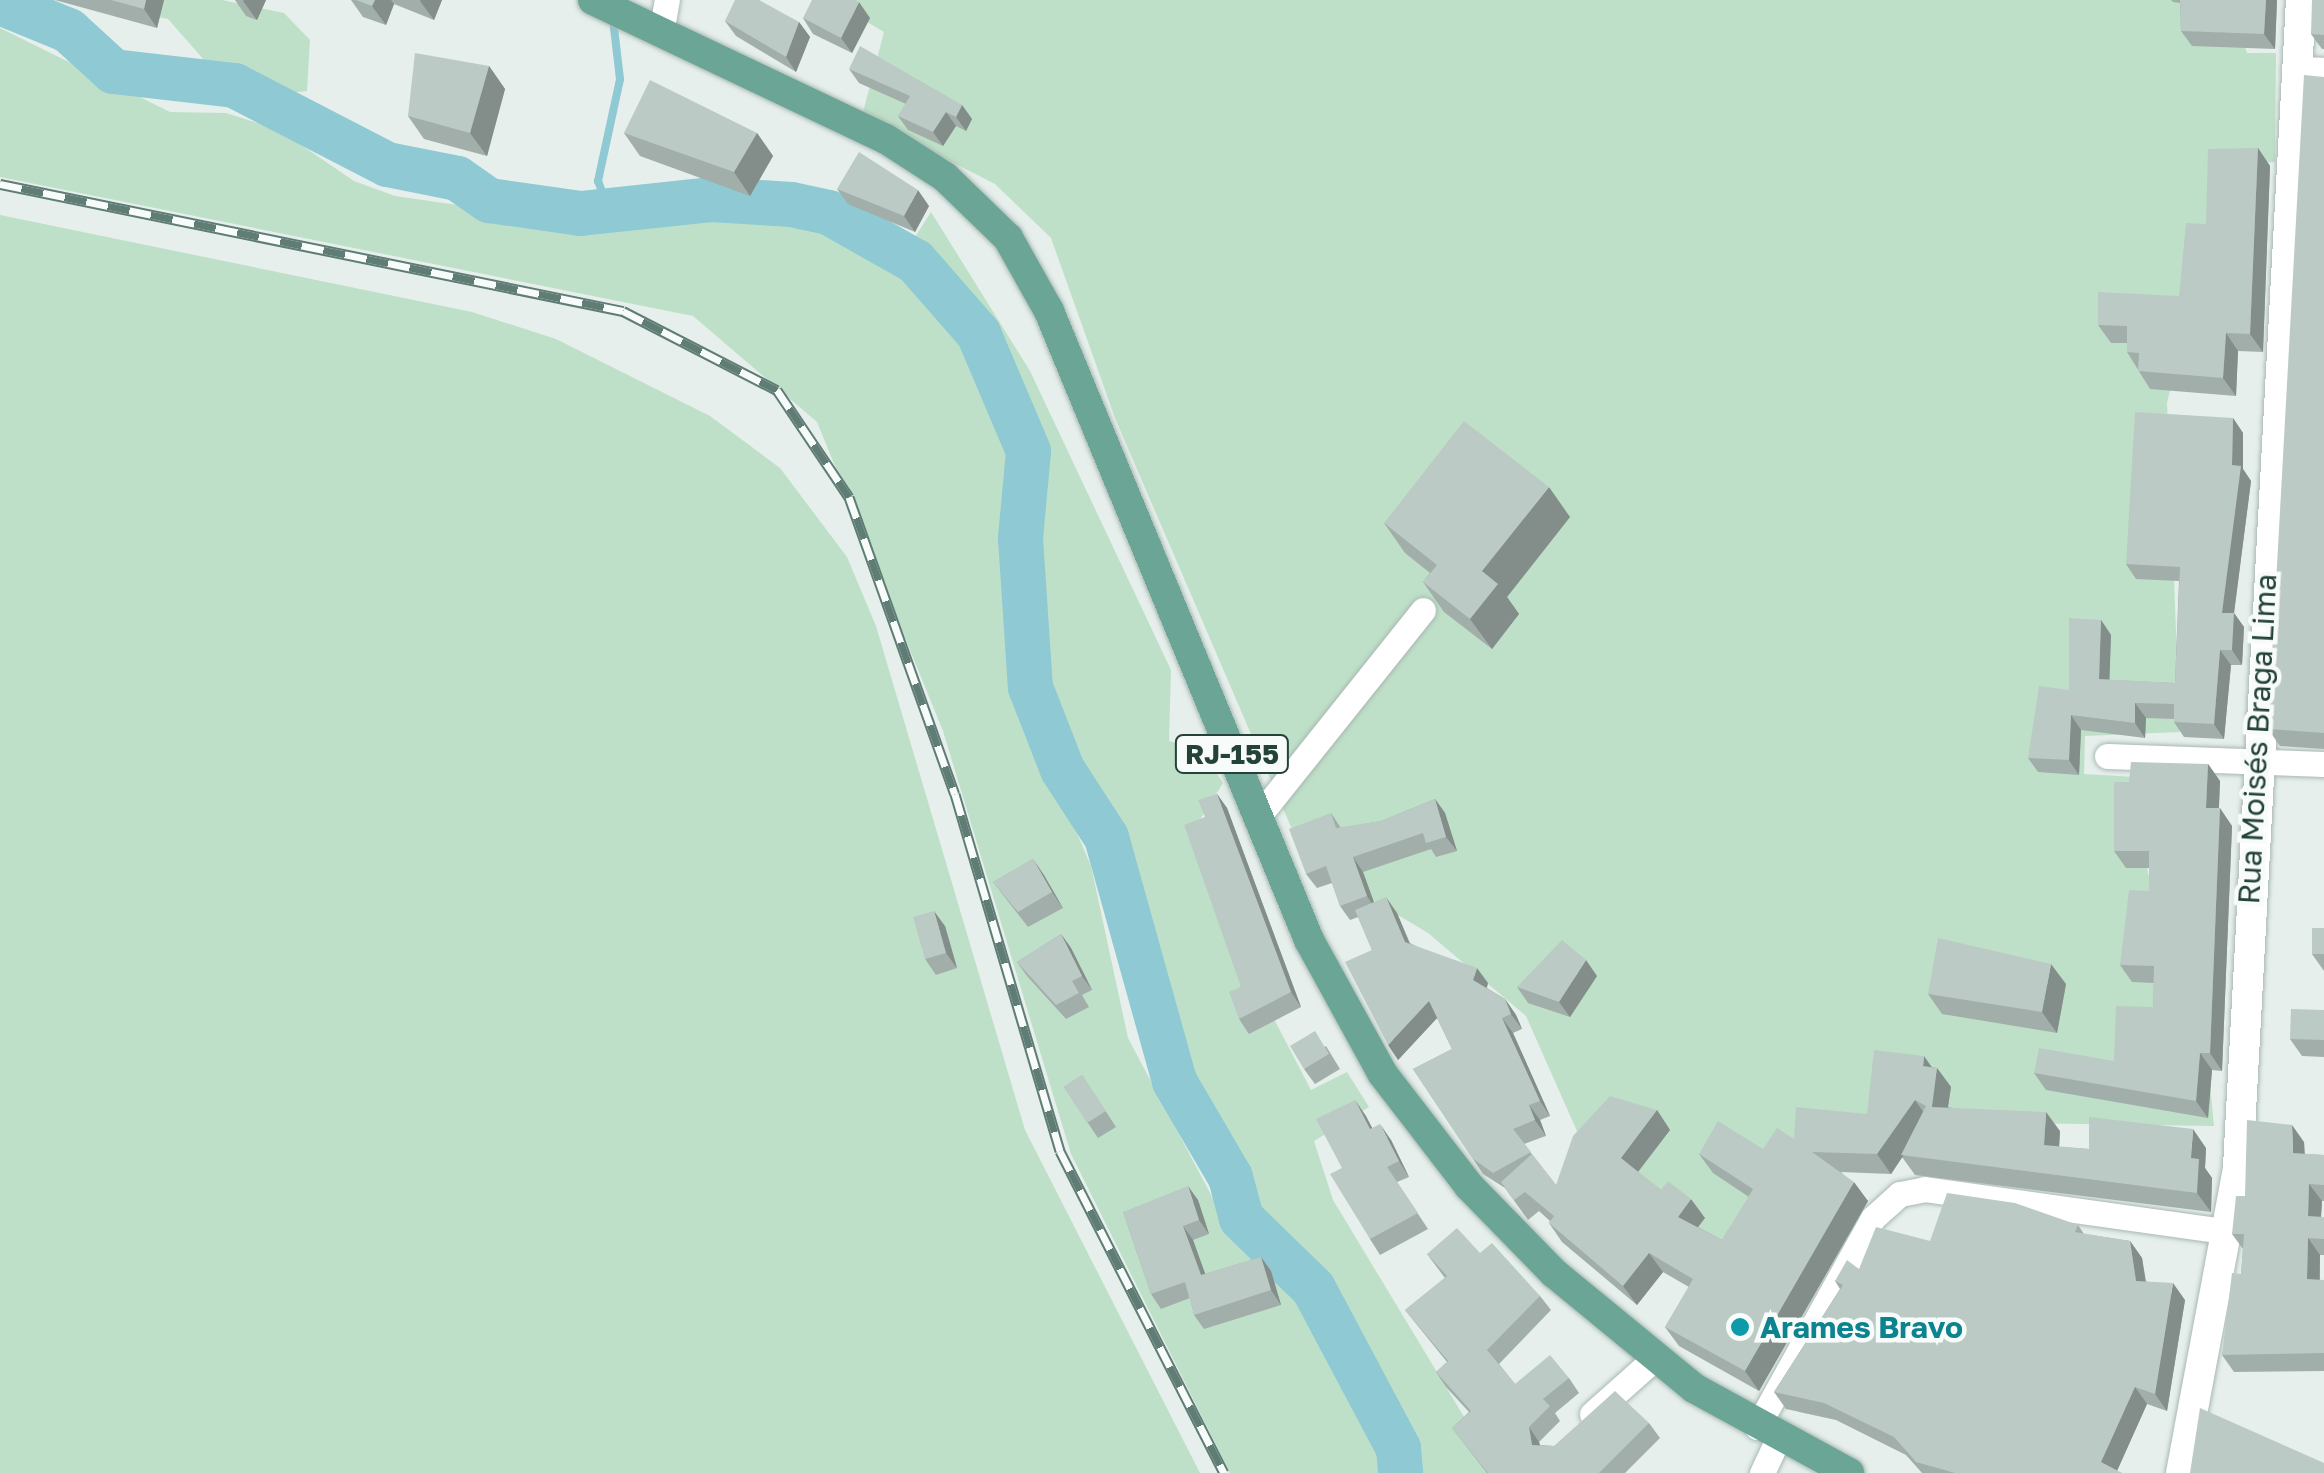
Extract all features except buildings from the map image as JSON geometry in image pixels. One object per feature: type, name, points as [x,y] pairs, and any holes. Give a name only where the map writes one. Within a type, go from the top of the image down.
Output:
[{"type":"main road","name":"RJ-155","points":[[593,0],[886,139],[945,177],[1008,238],[1049,311],[1257,818],[1341,1007],[1382,1073],[1469,1186],[1655,1358],[1768,1433],[1849,1473]]},
{"type":"street","points":[[658,32],[667,0]]},
{"type":"street","name":"Rua Moisés Braga Lima","points":[[2181,1473],[2230,1232],[2254,758],[2311,70],[2301,0]]},
{"type":"street","points":[[1257,818],[1423,610]]},
{"type":"street","points":[[2107,756],[2254,758],[2324,764]]},
{"type":"street","points":[[1762,1473],[1768,1433],[1873,1218],[1900,1194],[1925,1189],[2230,1232]]},
{"type":"street","points":[[1568,1435],[1655,1358]]},
{"type":"green space","points":[[74,0],[222,0],[284,13],[310,40],[307,91],[282,94],[204,60],[168,19]]},
{"type":"green space","points":[[830,0],[2230,0],[2247,53],[2276,53],[2275,162],[2224,164],[2167,403],[2180,732],[2085,736],[2084,774],[2135,777],[2148,873],[2207,1053],[2214,1126],[1821,1120],[1731,1256],[1584,1147],[1526,1016],[1428,933],[1346,884],[1291,827],[1115,418],[1051,238],[995,184],[862,116],[884,32]]},
{"type":"green space","points":[[0,28],[170,112],[226,113],[279,130],[354,181],[395,196],[534,216],[798,223],[854,236],[911,282],[961,341],[1009,427],[1008,672],[1091,866],[1128,1038],[1226,1223],[1294,1277],[1324,1347],[1385,1438],[1390,1473],[1230,1473],[1071,1154],[943,731],[817,422],[693,316],[0,177]]},
{"type":"green space","points":[[851,209],[915,237],[931,212],[1030,371],[1171,670],[1169,741],[1202,751],[1223,783],[1191,834],[1212,900],[1311,1090],[1347,1072],[1369,1107],[1314,1141],[1333,1200],[1498,1473],[1421,1473],[1301,1258],[1253,1218],[1184,1046],[1123,835],[1045,698],[1029,408],[966,294]]},
{"type":"green space","points":[[0,215],[472,312],[556,339],[710,416],[780,468],[847,557],[876,626],[1025,1130],[1200,1473],[0,1473]]},
{"type":"waterway","points":[[0,2],[68,30],[113,71],[234,85],[387,164],[457,178],[489,200],[580,213],[710,199],[791,204],[828,212],[915,261],[978,333],[1028,451],[1020,538],[1030,687],[1062,769],[1106,837],[1174,1081],[1230,1177],[1241,1218],[1313,1288],[1398,1448],[1400,1473]]},
{"type":"waterway","points":[[609,211],[598,181],[620,79],[613,19]]},
{"type":"railway","points":[[0,184],[623,311],[777,390],[849,497],[955,794],[1060,1151],[1224,1473]]},
{"type":"place","name":"Arames Bravo","points":[[1740,1327]]}]
